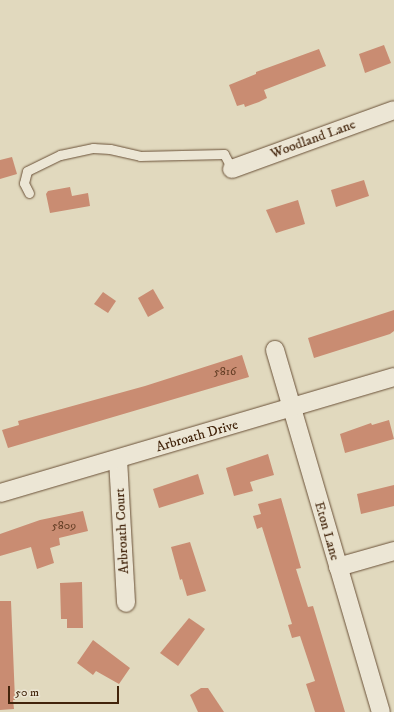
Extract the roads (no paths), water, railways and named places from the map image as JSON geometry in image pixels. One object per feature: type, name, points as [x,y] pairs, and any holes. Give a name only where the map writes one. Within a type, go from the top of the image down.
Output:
[{"type":"street","name":"Woodland Lane","points":[[232,168],[394,110]]},
{"type":"street","name":"Eton Lane","points":[[275,350],[381,712]]},
{"type":"street","name":"Arbroath Drive","points":[[0,493],[394,377]]},
{"type":"street","name":"Arbroath Court","points":[[118,459],[126,603]]},
{"type":"street","points":[[338,567],[394,551]]},
{"type":"lane","points":[[29,193],[24,183],[27,171],[60,155],[93,148],[110,149],[140,156],[224,154],[232,168]]}]
